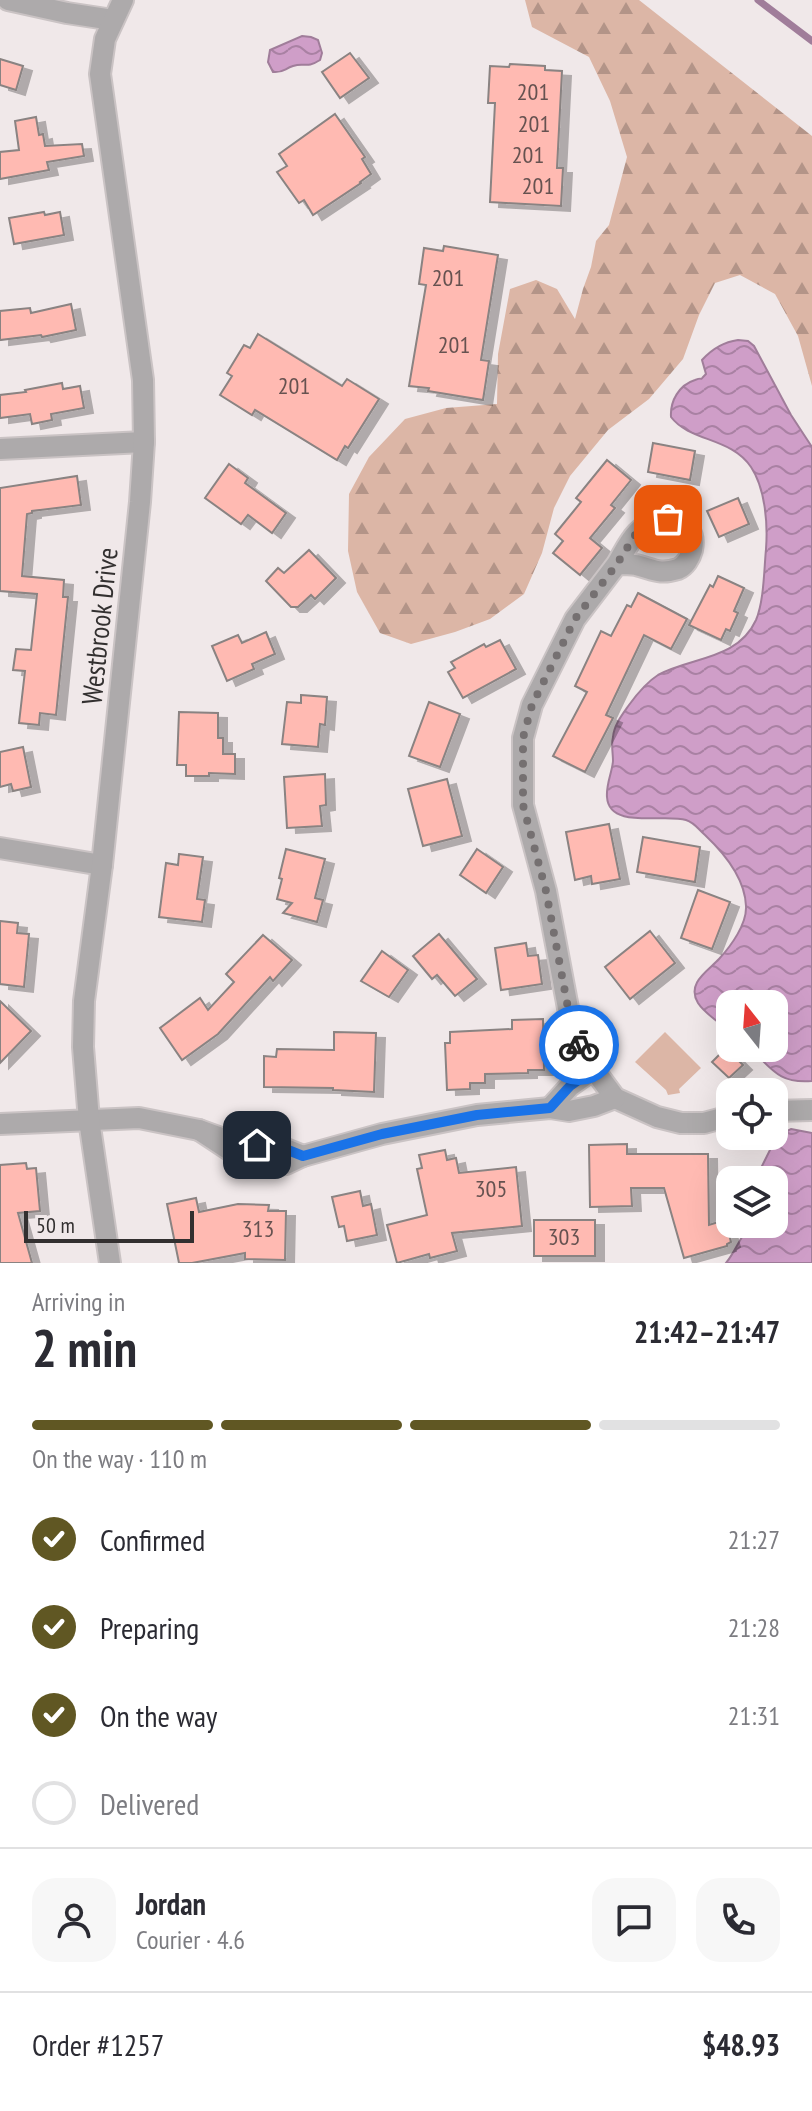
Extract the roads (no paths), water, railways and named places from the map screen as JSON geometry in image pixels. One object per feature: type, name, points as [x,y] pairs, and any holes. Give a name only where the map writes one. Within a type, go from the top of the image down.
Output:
[{"type":"street","points":[[8,0],[113,20]]},
{"type":"street","name":"Westbrook Drive","points":[[110,1263],[89,1120],[83,1047],[84,1001],[102,865],[144,442],[143,380],[100,74],[105,39],[123,0]]},
{"type":"street","points":[[0,449],[144,442]]},
{"type":"street","points":[[617,564],[575,619],[532,705],[523,738],[523,805],[546,891],[568,1008],[581,1052],[615,1098],[657,1117],[681,1123],[716,1120]]},
{"type":"street","points":[[0,848],[102,865]]},
{"type":"street","points":[[550,1108],[570,1086],[594,1069]]},
{"type":"street","points":[[0,1124],[139,1118],[199,1130],[243,1159],[265,1166],[286,1164],[303,1156],[382,1134],[464,1118],[550,1108],[569,1111],[615,1098]]},
{"type":"street","points":[[788,1111],[812,1110]]},
{"type":"water","points":[[302,36],[318,40],[322,53],[320,60],[273,72],[268,62],[270,50]]},
{"type":"water","points":[[748,341],[754,346],[812,447],[812,1081],[791,1080],[777,1074],[765,1062],[788,1062],[788,990],[716,990],[716,1020],[705,1011],[695,996],[696,983],[724,954],[746,913],[742,886],[726,858],[689,821],[627,817],[617,814],[610,807],[607,797],[614,733],[635,697],[658,675],[713,656],[738,643],[748,633],[759,612],[766,528],[756,475],[743,457],[733,450],[689,431],[671,417],[674,400],[680,390],[706,374],[702,360],[727,342]]},
{"type":"water","points":[[788,1130],[812,1133],[812,1263],[726,1263],[742,1238],[788,1238],[788,1166],[762,1166],[770,1150],[788,1150]]},
{"type":"waterway","points":[[758,0],[812,41]]}]
